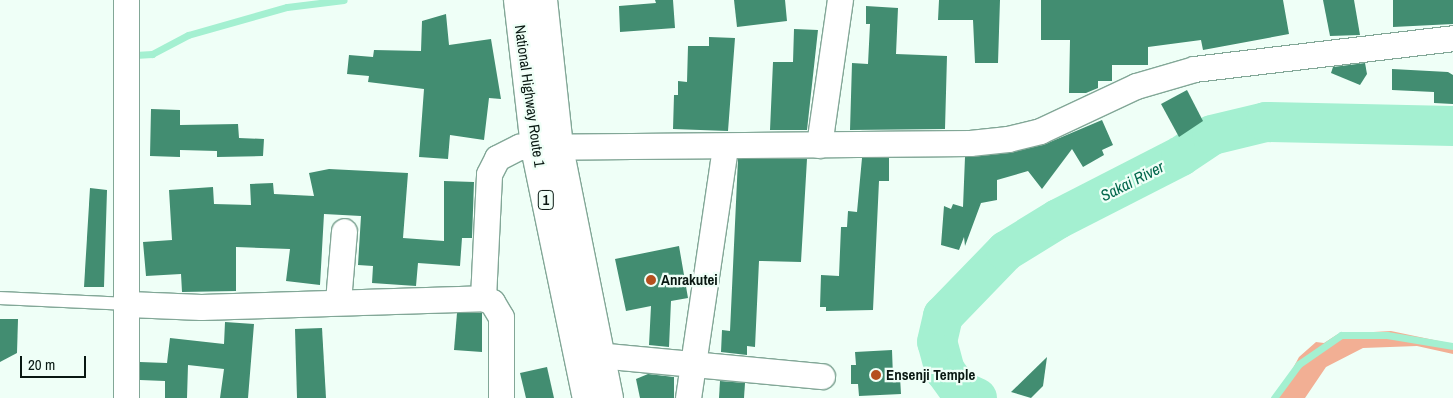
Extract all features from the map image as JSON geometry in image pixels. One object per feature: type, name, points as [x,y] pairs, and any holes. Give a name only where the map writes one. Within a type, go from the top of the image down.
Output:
[{"type":"highway","name":"National Highway Route 1","points":[[518,0],[547,148],[587,398]]},
{"type":"highway","name":"National Highway Route 1","points":[[543,0],[547,148],[609,398]]},
{"type":"street","points":[[126,0],[128,304],[126,398]]},
{"type":"street","points":[[819,145],[840,0]]},
{"type":"street","points":[[483,298],[491,168],[506,152],[519,147],[725,147],[970,143],[1008,139],[1040,131],[1136,86],[1194,69],[1453,38]]},
{"type":"street","points":[[688,398],[690,366],[725,147]]},
{"type":"street","points":[[338,301],[344,231]]},
{"type":"street","points":[[128,304],[201,307],[338,301],[483,298],[492,302],[501,317],[501,398]]},
{"type":"street","points":[[598,355],[690,366],[822,376]]},
{"type":"lane","points":[[0,298],[128,304]]},
{"type":"shaded area","points":[[1391,331],[1453,344],[1453,354],[1417,346],[1363,348],[1326,367],[1305,398],[1277,398],[1299,357],[1316,342],[1324,343],[1338,334]]},
{"type":"building","points":[[655,0],[673,0],[675,28],[620,32],[619,6],[656,3]]},
{"type":"building","points":[[734,0],[785,0],[787,21],[737,27]]},
{"type":"building","points":[[939,0],[1000,0],[998,63],[975,63],[973,20],[938,20]]},
{"type":"building","points":[[1041,0],[1283,0],[1289,34],[1203,50],[1201,40],[1148,47],[1148,65],[1112,65],[1112,81],[1098,81],[1098,88],[1086,93],[1069,93],[1070,40],[1041,40]]},
{"type":"building","points":[[1323,0],[1354,0],[1360,35],[1330,36]]},
{"type":"building","points":[[1393,0],[1453,0],[1453,24],[1393,27]]},
{"type":"building","points":[[866,6],[898,8],[896,54],[947,56],[945,129],[850,130],[852,63],[868,64],[870,24],[866,24]]},
{"type":"building","points":[[446,14],[449,45],[491,39],[501,99],[489,98],[484,140],[450,135],[448,159],[419,157],[424,89],[368,82],[369,76],[347,74],[349,55],[373,57],[374,50],[421,51],[422,21]]},
{"type":"building","points":[[794,29],[818,30],[807,130],[770,130],[773,62],[793,62]]},
{"type":"building","points":[[709,37],[735,38],[728,131],[673,129],[674,95],[678,95],[678,81],[687,82],[688,46],[709,46]]},
{"type":"building","points":[[1365,63],[1367,74],[1360,85],[1331,73],[1333,67]]},
{"type":"building","points":[[1392,69],[1448,72],[1453,75],[1453,104],[1434,103],[1434,92],[1392,90]]},
{"type":"building","points":[[1187,90],[1203,121],[1179,137],[1161,104]]},
{"type":"building","points":[[151,109],[180,110],[180,125],[238,124],[239,138],[264,139],[263,156],[217,157],[217,151],[180,150],[180,157],[150,156]]},
{"type":"building","points":[[1102,120],[1113,145],[1102,150],[1104,155],[1083,167],[1072,149],[1042,189],[1028,171],[997,180],[997,200],[981,203],[965,246],[964,237],[959,250],[941,245],[944,206],[951,209],[953,204],[963,207],[965,157],[1043,145]]},
{"type":"building","points":[[862,158],[889,158],[889,181],[879,181],[873,310],[826,311],[826,307],[820,307],[821,275],[839,276],[841,227],[847,227],[848,211],[857,212]]},
{"type":"building","points":[[738,159],[807,159],[801,262],[759,261],[755,347],[747,346],[747,355],[721,352],[722,330],[730,331]]},
{"type":"building","points":[[329,169],[408,173],[403,238],[444,241],[444,181],[474,182],[472,238],[462,238],[460,266],[418,263],[416,286],[372,283],[373,266],[358,265],[361,216],[324,214],[320,285],[286,281],[290,249],[236,247],[236,291],[182,292],[181,274],[146,276],[143,242],[172,240],[169,190],[213,187],[214,204],[251,205],[250,184],[273,183],[274,194],[314,196],[309,173]]},
{"type":"building","points":[[90,188],[107,190],[104,287],[84,287]]},
{"type":"building","points":[[679,246],[688,298],[671,301],[669,347],[649,345],[651,306],[626,311],[615,259]]},
{"type":"building","points":[[457,313],[482,313],[482,352],[454,350]]},
{"type":"building","points":[[0,319],[18,319],[17,353],[0,362]]},
{"type":"building","points":[[225,322],[254,324],[248,398],[220,398],[224,369],[188,365],[187,398],[165,398],[165,381],[140,380],[140,362],[167,363],[170,338],[224,344]]},
{"type":"building","points":[[322,328],[326,398],[297,398],[295,329]]},
{"type":"building","points":[[892,350],[893,377],[900,377],[901,394],[859,396],[858,384],[851,384],[851,365],[856,365],[855,352]]},
{"type":"building","points":[[1047,357],[1043,386],[1031,398],[1011,392]]},
{"type":"building","points":[[547,367],[554,398],[526,398],[520,373]]},
{"type":"building","points":[[648,374],[674,377],[674,398],[640,398],[636,379]]},
{"type":"building","points":[[720,381],[745,383],[744,398],[719,398]]},
{"type":"waterway","points":[[135,55],[152,54],[188,35],[287,7],[344,0]]},
{"type":"waterway","name":"Sakai River","points":[[977,398],[959,390],[945,371],[937,342],[943,316],[1006,251],[1058,219],[1181,156],[1212,135],[1266,122],[1453,126]]},
{"type":"waterway","points":[[1274,398],[1299,364],[1341,335],[1387,335],[1453,346]]},
{"type":"place","name":"Anrakutei","points":[[651,280]]},
{"type":"place","name":"Ensenji Temple","points":[[876,375]]}]
